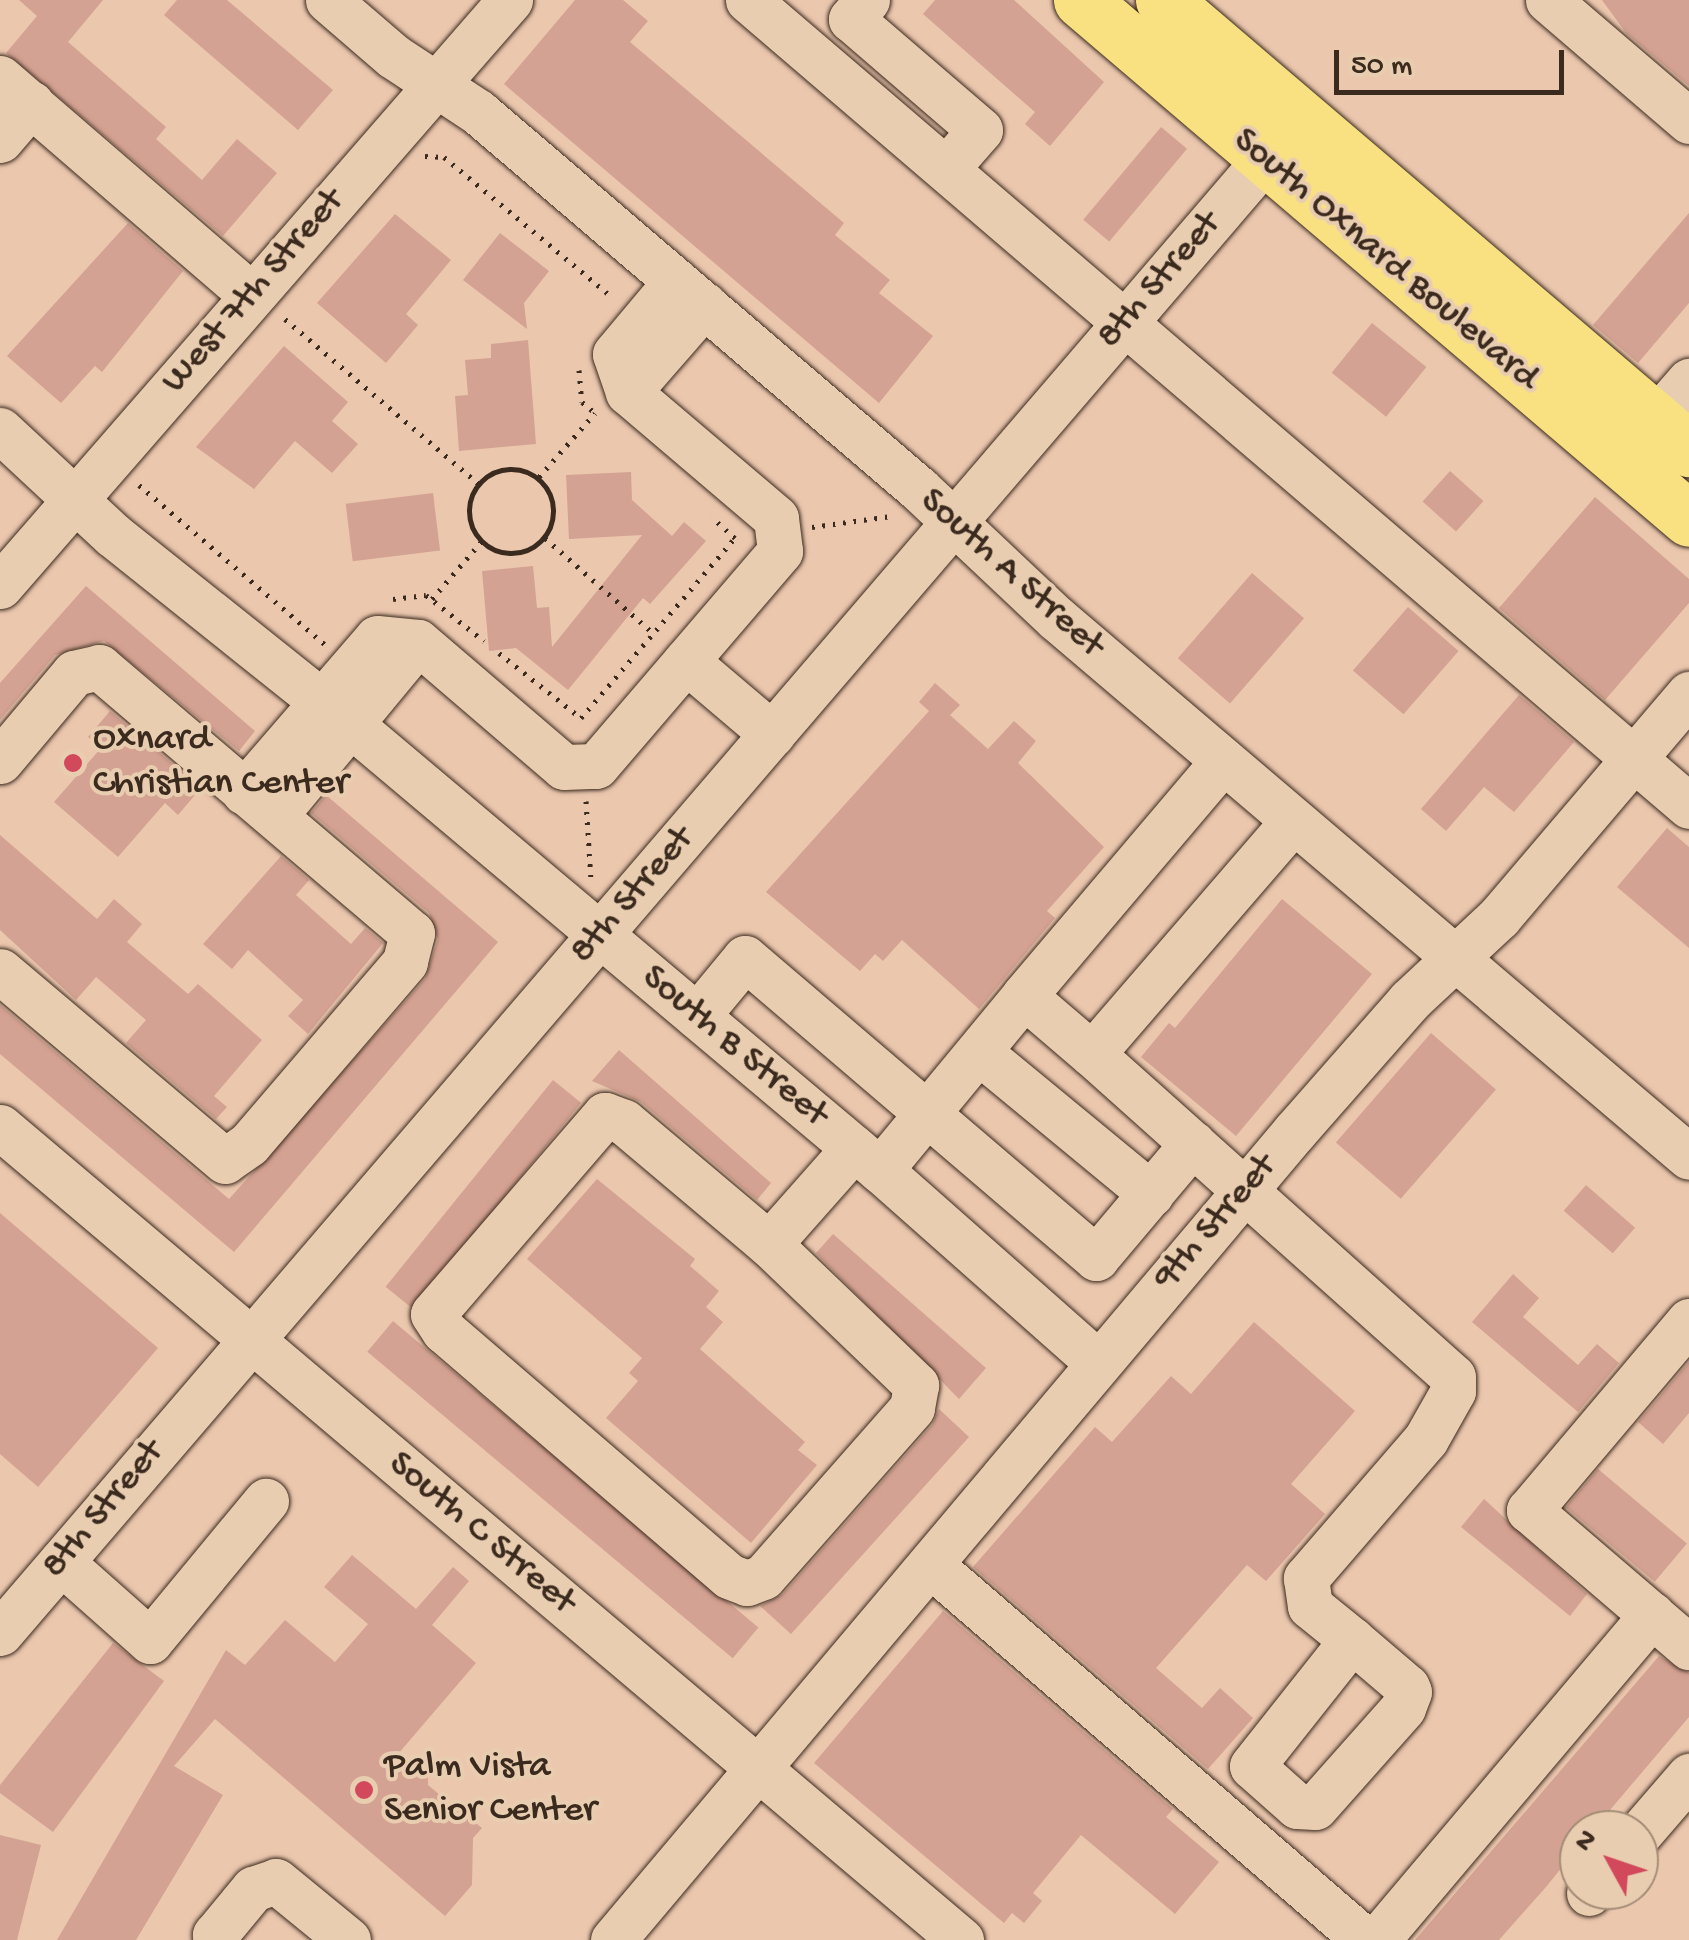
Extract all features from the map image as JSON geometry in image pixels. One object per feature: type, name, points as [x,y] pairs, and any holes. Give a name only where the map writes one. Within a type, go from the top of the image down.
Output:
[{"type":"main road","name":"South Oxnard Boulevard","points":[[1080,0],[1689,519]]},
{"type":"main road","name":"South Oxnard Boulevard","points":[[1163,0],[1678,417]]},
{"type":"street","name":"South A Street","points":[[328,0],[437,84],[690,293],[919,490],[1223,761],[1689,1157]]},
{"type":"street","name":"West 7th Street","points":[[0,586],[74,498],[270,316],[437,84],[510,0]]},
{"type":"street","points":[[748,0],[1128,320],[1689,806]]},
{"type":"street","points":[[868,0],[851,19],[980,130],[947,168]]},
{"type":"street","points":[[1548,0],[1689,120]]},
{"type":"street","points":[[0,140],[16,91],[270,316]]},
{"type":"street","name":"8th Street","points":[[0,1633],[248,1340],[583,920],[772,734],[1265,159]]},
{"type":"street","points":[[259,804],[335,712],[376,638],[418,642],[564,767],[596,766],[780,551],[756,535],[776,518],[611,410],[615,354],[690,293]]},
{"type":"street","name":"South B Street","points":[[0,430],[74,498],[867,1159],[1097,1362]]},
{"type":"street","points":[[686,662],[772,734]]},
{"type":"street","points":[[0,761],[74,673],[99,667],[412,932],[405,962],[249,1144],[225,1161],[0,971]]},
{"type":"street","name":"9th Street","points":[[612,1940],[933,1567],[1097,1362],[1246,1188],[1410,1000],[1456,958],[1689,694]]},
{"type":"street","points":[[769,1244],[926,1114],[1223,761]]},
{"type":"street","points":[[1092,1054],[1293,821]]},
{"type":"street","points":[[697,1016],[745,958],[1096,1258],[1193,1143]]},
{"type":"street","points":[[1024,996],[1246,1188],[1453,1377],[1448,1402],[1426,1439],[1306,1578],[1310,1606],[1407,1688],[1404,1708],[1316,1806],[1298,1806],[1252,1766]]},
{"type":"street","points":[[979,1052],[1150,1194]]},
{"type":"street","points":[[605,1115],[624,1122],[769,1244],[916,1384],[912,1408],[763,1577],[747,1584],[729,1576],[444,1331],[433,1314],[605,1115]]},
{"type":"street","name":"South C Street","points":[[0,1127],[961,1940]]},
{"type":"street","points":[[1689,1321],[1529,1510],[1689,1646]]},
{"type":"street","points":[[60,1562],[150,1641],[266,1501]]},
{"type":"street","points":[[933,1567],[1366,1940]]},
{"type":"street","points":[[1378,1940],[1652,1615]]},
{"type":"street","points":[[1214,1810],[1352,1640]]},
{"type":"street","points":[[1659,1811],[1689,1776]]},
{"type":"street","points":[[218,1940],[215,1935],[252,1889],[276,1881],[348,1940]]},
{"type":"path","points":[[412,171],[424,156],[444,158],[627,309]]},
{"type":"path","points":[[298,304],[270,316],[480,485]]},
{"type":"path","points":[[591,354],[579,368],[582,402],[611,410]]},
{"type":"path","points":[[539,478],[611,410]]},
{"type":"path","points":[[526,468],[547,486],[553,528],[536,548],[493,552],[473,535],[468,501],[480,485],[494,470],[526,468]]},
{"type":"path","points":[[149,473],[137,487],[336,654]]},
{"type":"path","points":[[707,513],[756,535],[896,515],[919,490]]},
{"type":"path","points":[[583,920],[591,880],[581,718],[650,631],[756,535]]},
{"type":"path","points":[[545,538],[650,631]]},
{"type":"path","points":[[432,599],[481,542]]},
{"type":"path","points":[[380,600],[432,599],[484,640]]},
{"type":"path","points":[[500,653],[581,718]]},
{"type":"building","points":[[19,0],[103,0],[68,42],[166,127],[156,139],[202,180],[237,139],[277,173],[223,236],[6,53],[37,16]]},
{"type":"building","points":[[177,0],[227,0],[333,90],[298,130],[164,15]]},
{"type":"building","points":[[575,0],[623,0],[648,21],[630,42],[844,223],[835,235],[890,280],[879,293],[933,336],[879,403],[504,84]]},
{"type":"building","points":[[935,0],[1014,0],[1104,82],[1050,146],[1025,124],[1035,112],[923,14]]},
{"type":"building","points":[[1602,0],[1689,0],[1689,86],[1626,33]]},
{"type":"building","points":[[1161,127],[1187,149],[1109,242],[1083,220]]},
{"type":"building","points":[[1689,213],[1689,303],[1638,363],[1593,325]]},
{"type":"building","points":[[395,214],[451,260],[406,314],[418,325],[386,363],[317,303]]},
{"type":"building","points":[[128,223],[183,271],[102,372],[95,366],[61,403],[7,356]]},
{"type":"building","points":[[500,233],[549,271],[524,303],[527,329],[463,280]]},
{"type":"building","points":[[1372,323],[1426,367],[1386,417],[1332,373]]},
{"type":"building","points":[[528,340],[536,444],[459,451],[455,396],[468,395],[465,360],[491,358],[491,344]]},
{"type":"building","points":[[284,346],[348,402],[332,421],[358,444],[332,473],[295,441],[254,489],[196,447]]},
{"type":"building","points":[[1450,471],[1483,501],[1456,532],[1423,501]]},
{"type":"building","points":[[631,472],[632,500],[672,536],[684,522],[706,541],[650,604],[643,598],[568,690],[516,648],[489,651],[482,571],[533,566],[537,608],[549,607],[552,647],[642,535],[569,539],[566,475]]},
{"type":"building","points":[[433,493],[440,551],[353,561],[346,504]]},
{"type":"building","points":[[1595,497],[1689,579],[1689,603],[1605,700],[1499,608]]},
{"type":"building","points":[[1252,573],[1304,618],[1230,704],[1178,658]]},
{"type":"building","points":[[86,586],[255,731],[239,751],[104,641],[55,655],[0,720],[0,683]]},
{"type":"building","points":[[1408,607],[1459,651],[1403,714],[1353,670]]},
{"type":"building","points":[[935,683],[960,705],[950,715],[988,749],[1014,721],[1036,741],[1018,763],[1104,847],[1047,911],[1055,918],[979,1009],[902,940],[883,961],[875,954],[860,971],[766,892],[929,711],[919,702]]},
{"type":"building","points":[[1519,695],[1574,742],[1514,812],[1484,787],[1446,831],[1421,809]]},
{"type":"building","points":[[110,711],[201,788],[178,815],[165,803],[118,857],[54,802],[101,748],[88,737]]},
{"type":"building","points":[[326,795],[498,942],[234,1252],[0,1054],[0,1005],[229,1199],[425,979],[438,939],[429,913],[311,813]]},
{"type":"building","points":[[1667,828],[1689,847],[1689,948],[1617,887]]},
{"type":"building","points":[[0,835],[97,919],[114,899],[142,924],[127,942],[188,994],[198,984],[262,1040],[214,1096],[227,1107],[216,1119],[126,1043],[146,1020],[96,977],[76,1000],[0,930]]},
{"type":"building","points":[[281,856],[309,880],[296,895],[351,944],[365,928],[383,943],[308,1034],[288,1016],[303,1000],[248,950],[232,969],[203,944]]},
{"type":"building","points":[[1282,899],[1372,974],[1236,1136],[1141,1057],[1169,1023],[1175,1028]]},
{"type":"building","points":[[1431,1033],[1496,1089],[1401,1199],[1336,1142]]},
{"type":"building","points":[[619,1050],[771,1183],[757,1200],[641,1102],[592,1081]]},
{"type":"building","points":[[553,1080],[581,1103],[414,1309],[386,1287]]},
{"type":"building","points":[[597,1179],[695,1259],[690,1266],[719,1291],[706,1307],[723,1322],[700,1349],[805,1442],[798,1450],[817,1465],[751,1543],[606,1418],[638,1381],[629,1373],[642,1358],[527,1259]]},
{"type":"building","points":[[1586,1185],[1635,1228],[1613,1253],[1564,1211]]},
{"type":"building","points":[[0,1213],[158,1348],[38,1487],[0,1454]]},
{"type":"building","points":[[833,1234],[986,1368],[959,1399],[816,1253]]},
{"type":"building","points":[[1513,1274],[1539,1298],[1523,1317],[1578,1365],[1597,1344],[1619,1363],[1578,1412],[1472,1322]]},
{"type":"building","points":[[393,1321],[758,1628],[733,1658],[367,1352]]},
{"type":"building","points":[[1254,1322],[1355,1411],[1291,1484],[1325,1514],[1266,1581],[1247,1565],[1156,1668],[1202,1708],[1220,1688],[1253,1718],[1208,1769],[973,1567],[1095,1427],[1112,1442],[1171,1376],[1191,1394]]},
{"type":"building","points":[[1689,1362],[1689,1413],[1663,1444],[1638,1422]]},
{"type":"building","points":[[939,1409],[969,1437],[791,1634],[760,1606],[783,1594],[932,1425]]},
{"type":"building","points":[[1598,1469],[1687,1544],[1655,1582],[1566,1507]]},
{"type":"building","points":[[1484,1499],[1587,1594],[1570,1616],[1461,1527]]},
{"type":"building","points":[[352,1555],[416,1609],[453,1567],[469,1581],[432,1625],[476,1663],[386,1768],[428,1769],[428,1785],[452,1805],[477,1806],[467,1816],[482,1828],[473,1838],[472,1885],[445,1916],[215,1719],[174,1766],[223,1795],[136,1940],[57,1940],[226,1650],[245,1665],[285,1620],[335,1662],[368,1624],[324,1587]]},
{"type":"building","points":[[943,1611],[1173,1809],[1166,1817],[1219,1862],[1175,1914],[1081,1835],[1033,1893],[1042,1901],[1024,1923],[1012,1913],[1004,1923],[814,1763]]},
{"type":"building","points":[[113,1643],[164,1681],[53,1832],[0,1793],[0,1785]]},
{"type":"building","points":[[1659,1656],[1689,1673],[1689,1717],[1610,1810],[1559,1810],[1559,1871],[1499,1940],[1415,1940]]},
{"type":"building","points":[[0,1835],[41,1845],[17,1940],[0,1940]]},
{"type":"place","name":"Oxnard Christian Center","points":[[73,763]]},
{"type":"place","name":"Palm Vista Senior Center","points":[[364,1790]]}]
